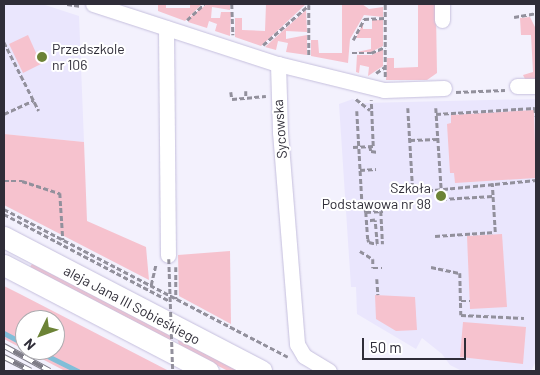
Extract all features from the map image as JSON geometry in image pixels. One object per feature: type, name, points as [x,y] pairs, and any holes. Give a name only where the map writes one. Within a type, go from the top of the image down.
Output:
[{"type":"main road","name":"aleja Jana III Sobieskiego","points":[[4,237],[261,371]]},
{"type":"main road","name":"aleja Jana III Sobieskiego","points":[[4,265],[208,371]]},
{"type":"main road","points":[[4,278],[63,296]]},
{"type":"street","points":[[93,4],[278,64],[384,90],[439,89]]},
{"type":"street","points":[[442,4],[442,20]]},
{"type":"street","points":[[166,28],[168,257]]},
{"type":"street","name":"Sycowska","points":[[278,64],[277,94],[297,344],[304,356],[329,371]]},
{"type":"street","points":[[518,86],[536,86]]},
{"type":"path","points":[[189,16],[204,4]]},
{"type":"path","points":[[232,4],[233,31]]},
{"type":"path","points":[[264,42],[308,4]]},
{"type":"path","points":[[307,71],[308,4]]},
{"type":"path","points":[[384,90],[385,4]]},
{"type":"path","points":[[514,17],[536,13]]},
{"type":"path","points":[[353,40],[364,19],[385,18]]},
{"type":"path","points":[[4,42],[39,111]]},
{"type":"path","points":[[352,53],[372,53],[385,47]]},
{"type":"path","points":[[439,89],[438,93],[514,90],[518,86]]},
{"type":"path","points":[[246,91],[246,98]]},
{"type":"path","points":[[231,92],[232,99],[277,94]]},
{"type":"path","points":[[4,114],[34,100]]},
{"type":"path","points":[[371,103],[370,146],[371,151],[378,152]]},
{"type":"path","points":[[363,104],[370,110]]},
{"type":"path","points":[[408,108],[413,192],[441,187],[536,180]]},
{"type":"path","points":[[436,108],[442,199],[493,196]]},
{"type":"path","points":[[436,114],[535,108],[536,116]]},
{"type":"path","points":[[356,111],[362,202],[366,212],[369,242],[377,244],[374,220],[367,221]]},
{"type":"path","points":[[410,140],[438,138]]},
{"type":"path","points":[[353,147],[370,146]]},
{"type":"path","points":[[360,170],[376,169]]},
{"type":"path","points":[[4,181],[22,181],[60,193],[63,240]]},
{"type":"path","points":[[435,236],[495,232],[492,183]]},
{"type":"path","points":[[356,202],[362,202]]},
{"type":"path","points":[[4,209],[176,300],[291,358]]},
{"type":"path","points":[[366,212],[382,211],[383,244]]},
{"type":"path","points":[[4,214],[170,301]]},
{"type":"path","points":[[360,251],[373,259],[373,268],[382,268]]},
{"type":"path","points":[[173,371],[168,257],[176,259],[176,300]]},
{"type":"path","points":[[151,286],[156,268]]},
{"type":"path","points":[[431,268],[460,273],[461,315],[524,318]]},
{"type":"path","points":[[377,279],[378,295]]},
{"type":"path","points":[[461,301],[470,301]]},
{"type":"shaded area","name":"Przedszkole nr 106","points":[[4,4],[42,4],[79,16],[84,142],[4,134]]},
{"type":"shaded area","points":[[158,4],[166,4],[166,8],[190,8],[190,4],[202,4],[185,21],[158,11]]},
{"type":"shaded area","points":[[207,4],[230,4],[230,10],[212,7],[211,18],[220,18],[221,12],[231,12],[230,36],[215,31],[217,24],[209,21],[207,28],[188,22],[190,17]]},
{"type":"shaded area","points":[[266,4],[306,4],[261,46],[235,37],[235,18],[242,18],[242,30],[265,31]]},
{"type":"shaded area","points":[[342,4],[362,4],[369,9],[383,7],[383,17],[364,15],[350,39],[348,63],[311,56],[311,40],[318,40],[319,53],[342,53]]},
{"type":"shaded area","points":[[418,4],[439,4],[436,14],[437,73],[427,80],[386,80],[387,58],[394,58],[394,68],[418,67]]},
{"type":"shaded area","points":[[306,10],[307,32],[286,31],[286,39],[307,35],[307,55],[286,52],[288,43],[278,41],[276,50],[265,47]]},
{"type":"shaded area","points":[[530,17],[536,29],[536,79],[525,79],[523,75],[533,72],[531,35],[521,35],[520,18]]},
{"type":"shaded area","points":[[372,20],[383,20],[383,46],[371,52],[357,52],[371,49],[371,38],[356,38],[363,23],[363,29],[372,29]]},
{"type":"shaded area","points":[[28,35],[41,64],[23,73],[9,44]]},
{"type":"shaded area","points":[[383,49],[383,66],[368,76],[369,67],[360,65],[359,73],[356,72],[357,55],[372,55]]},
{"type":"shaded area","name":"Szkoła Podstawowa nr 98","points":[[353,99],[361,105],[364,103],[536,99],[536,361],[531,371],[462,371],[450,365],[442,354],[422,338],[416,349],[357,314],[356,287],[351,287],[339,104]]},
{"type":"shaded area","points":[[534,110],[536,178],[455,183],[454,173],[450,173],[447,124],[451,123],[451,115]]},
{"type":"shaded area","points":[[4,134],[84,142],[87,221],[146,247],[149,280],[4,205]]},
{"type":"shaded area","points":[[502,234],[507,307],[470,309],[467,236]]},
{"type":"shaded area","points":[[230,251],[231,324],[179,296],[178,255]]},
{"type":"shaded area","points":[[32,264],[171,335],[171,341],[30,267]]},
{"type":"shaded area","points":[[4,286],[51,310],[15,310],[15,345],[4,339]]},
{"type":"shaded area","points":[[375,295],[415,297],[417,330],[396,331],[376,319]]},
{"type":"shaded area","points":[[65,317],[169,371],[65,371],[44,360],[65,360]]},
{"type":"shaded area","points":[[463,322],[526,327],[523,364],[460,357]]},
{"type":"shaded area","points":[[178,340],[239,371],[228,371],[179,346]]},
{"type":"waterway","points":[[4,333],[15,339]]},
{"type":"waterway","points":[[56,360],[78,371]]},
{"type":"railway","points":[[4,346],[50,371]]},
{"type":"railway","points":[[4,357],[31,371]]},
{"type":"place","name":"Przedszkole nr 106","points":[[42,57]]},
{"type":"place","name":"Szkoła Podstawowa nr 98","points":[[441,196]]}]
